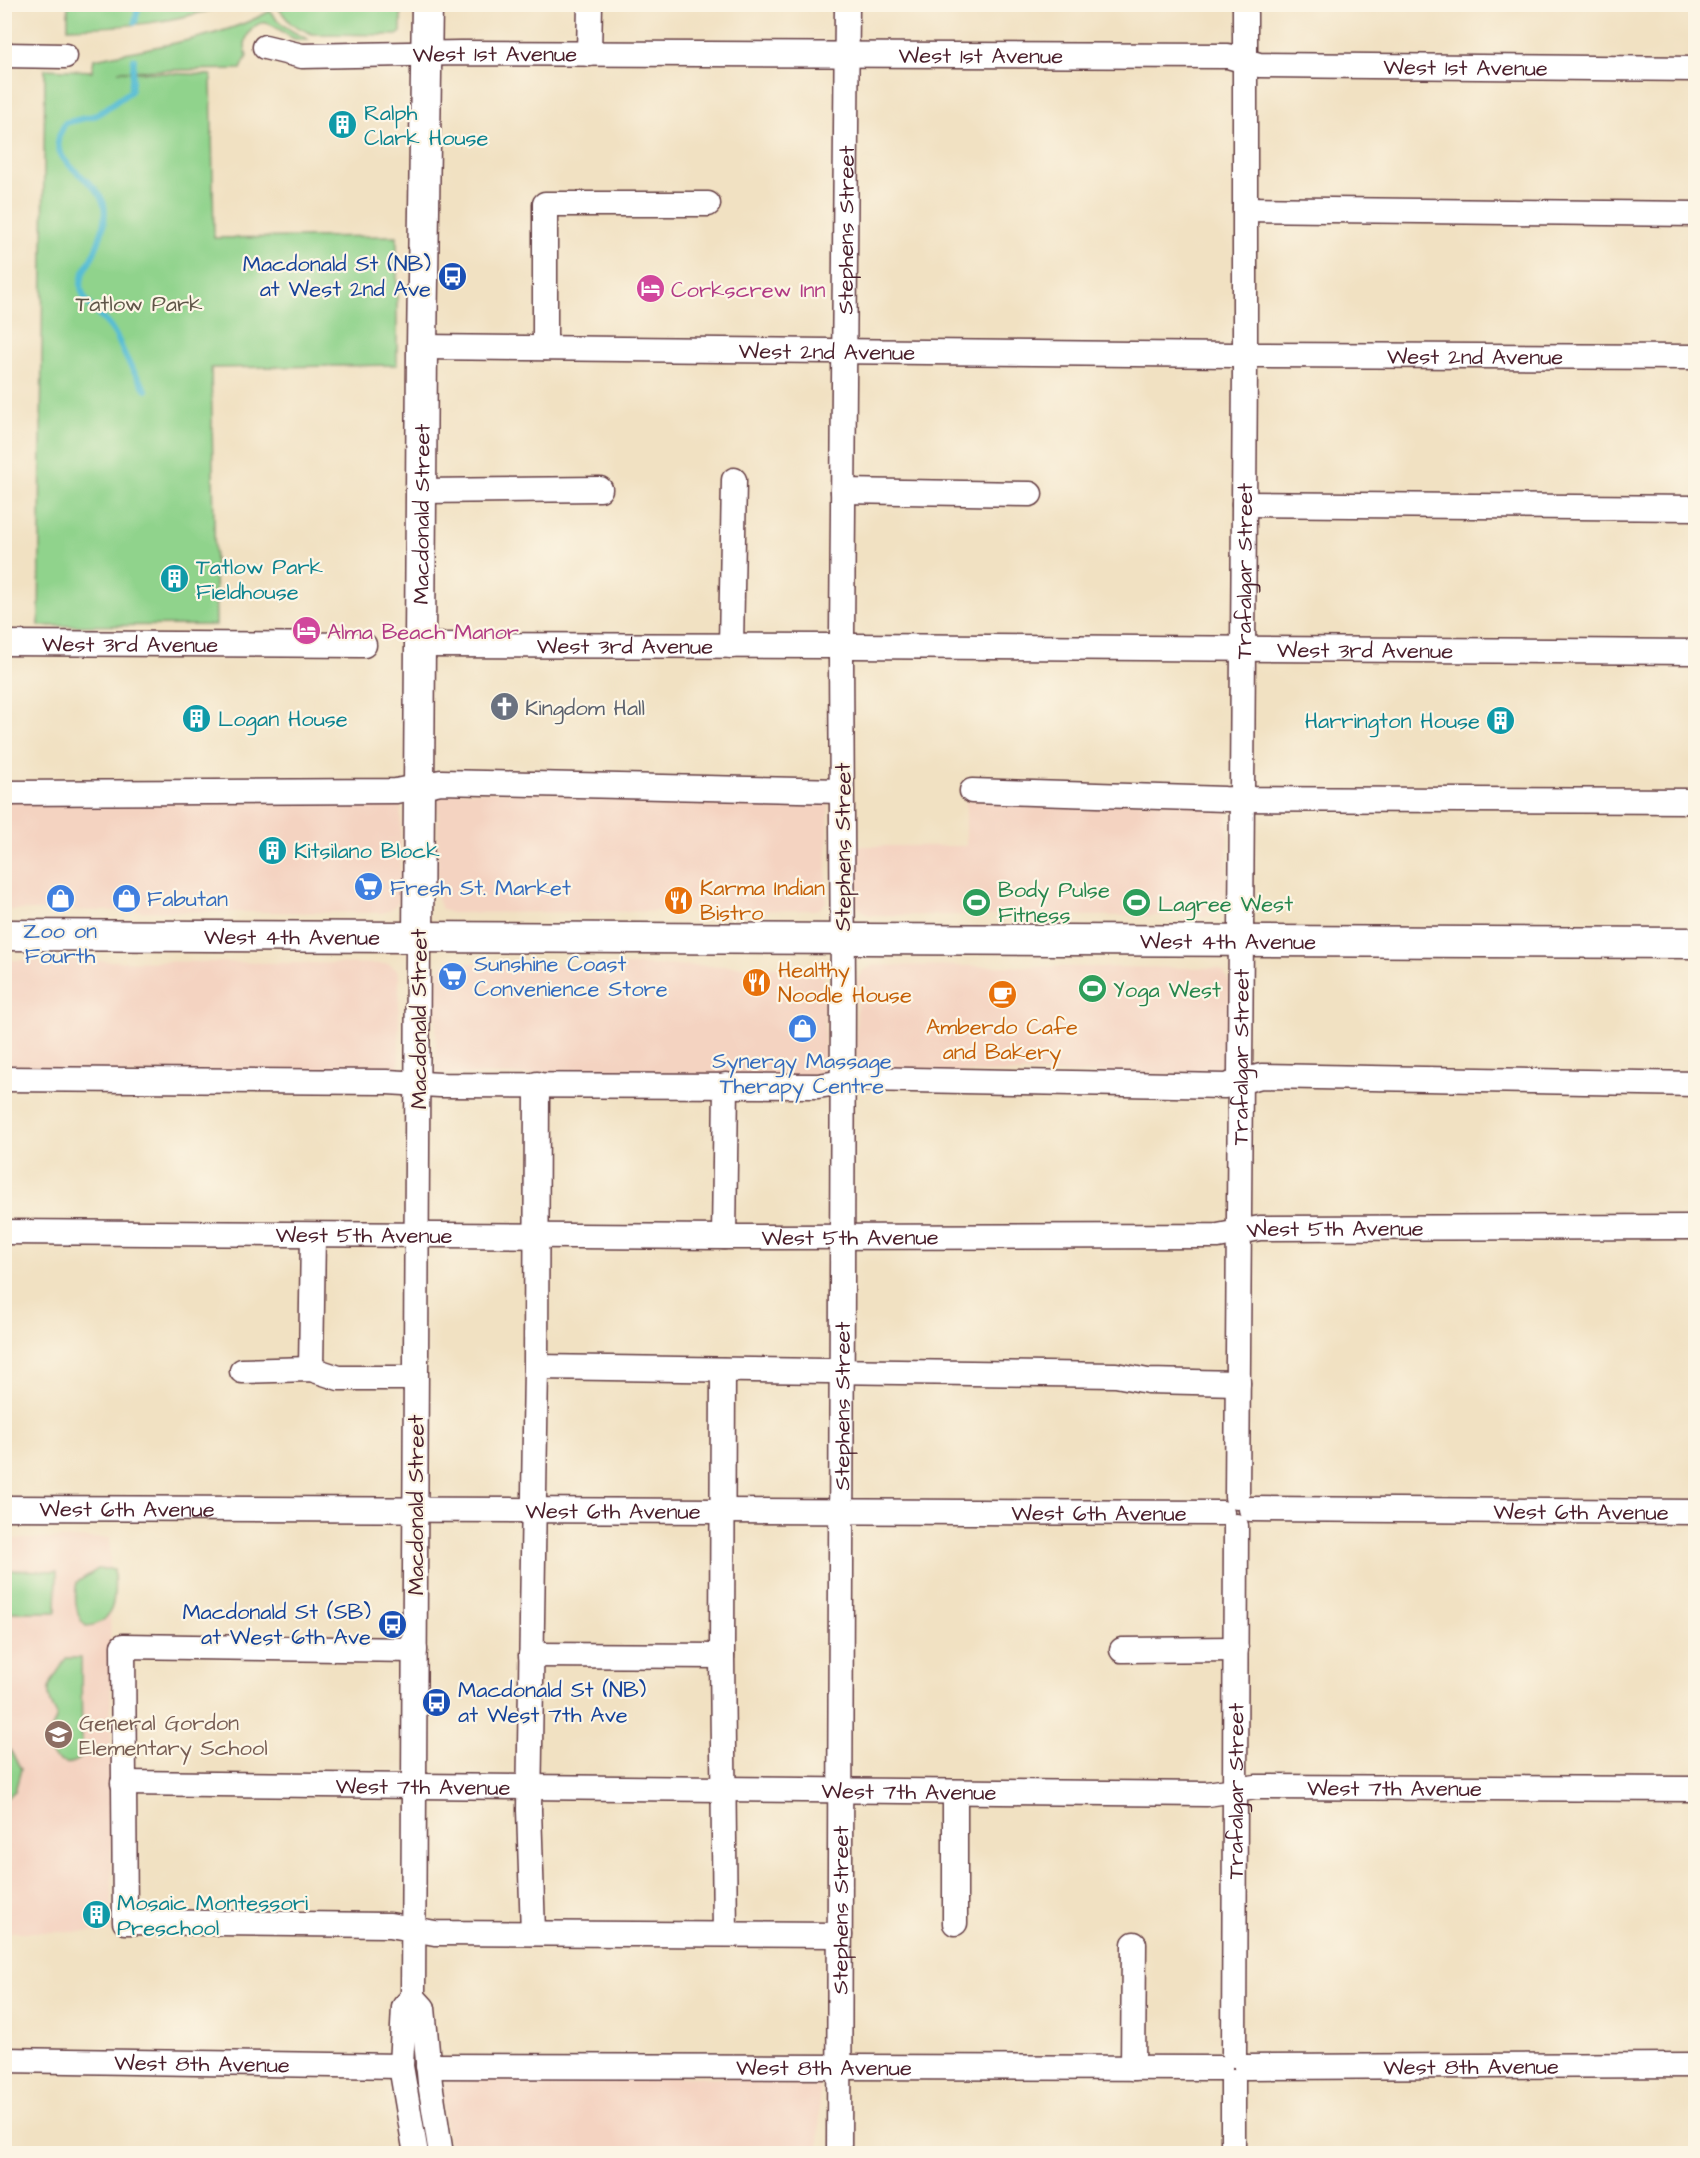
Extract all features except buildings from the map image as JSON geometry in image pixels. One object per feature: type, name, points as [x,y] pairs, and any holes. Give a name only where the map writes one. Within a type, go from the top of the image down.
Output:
[{"type":"main road","name":"Macdonald Street","points":[[418,937],[427,4]]},
{"type":"main road","name":"West 4th Avenue","points":[[4,935],[1695,943]]},
{"type":"street","points":[[590,4],[590,54]]},
{"type":"street","name":"Stephens Street","points":[[839,2154],[843,1236],[841,791],[847,4]]},
{"type":"street","name":"Trafalgar Street","points":[[1233,2154],[1242,942],[1245,4]]},
{"type":"street","name":"West 1st Avenue","points":[[265,47],[302,56],[427,53],[1228,56],[1267,65],[1695,69]]},
{"type":"street","points":[[4,56],[65,56]]},
{"type":"street","points":[[545,348],[546,204],[708,204]]},
{"type":"street","points":[[1245,209],[1695,214]]},
{"type":"street","name":"West 2nd Avenue","points":[[422,347],[1695,357]]},
{"type":"street","points":[[731,646],[734,480]]},
{"type":"street","points":[[422,491],[600,489]]},
{"type":"street","points":[[843,491],[1030,494]]},
{"type":"street","points":[[1244,504],[1695,508]]},
{"type":"street","name":"West 3rd Avenue","points":[[4,643],[364,645]]},
{"type":"street","name":"West 3rd Avenue","points":[[421,645],[1695,652]]},
{"type":"street","points":[[4,792],[396,791],[419,785],[453,783],[841,791]]},
{"type":"street","points":[[972,791],[1242,799],[1695,801]]},
{"type":"street","name":"Macdonald Street","points":[[416,2154],[400,2066],[404,2007],[413,1997],[418,937]]},
{"type":"street","points":[[4,1079],[819,1086],[863,1079],[1225,1086],[1261,1076],[1695,1084]]},
{"type":"street","points":[[533,1933],[529,1788],[536,1367],[537,1084]]},
{"type":"street","points":[[724,1237],[726,1085]]},
{"type":"street","name":"West 5th Avenue","points":[[4,1232],[724,1237],[1218,1236],[1260,1228],[1695,1227]]},
{"type":"street","points":[[311,1369],[313,1234]]},
{"type":"street","points":[[536,1367],[1116,1375],[1148,1381],[1238,1383]]},
{"type":"street","points":[[242,1371],[311,1369],[339,1378],[415,1378]]},
{"type":"street","points":[[723,1370],[722,1656],[725,1934]]},
{"type":"street","name":"West 6th Avenue","points":[[4,1508],[1695,1512]]},
{"type":"street","points":[[415,1650],[123,1646],[125,1922],[390,1925],[435,1933],[840,1935]]},
{"type":"street","points":[[1122,1650],[1236,1649]]},
{"type":"street","points":[[531,1654],[722,1656]]},
{"type":"street","name":"West 7th Avenue","points":[[123,1783],[1207,1794],[1256,1786],[1695,1789]]},
{"type":"street","points":[[955,1792],[955,1923]]},
{"type":"street","points":[[1133,2068],[1134,1944]]},
{"type":"street","name":"Macdonald Street","points":[[413,1997],[423,2008],[428,2066],[441,2154]]},
{"type":"street","name":"West 8th Avenue","points":[[4,2060],[400,2066]]},
{"type":"street","name":"West 8th Avenue","points":[[428,2066],[1234,2068],[1695,2065]]},
{"type":"shaded area","points":[[438,791],[829,798],[826,902],[820,909],[813,910],[451,913],[442,909],[437,897]]},
{"type":"shaded area","points":[[5,796],[401,802],[398,903],[389,911],[382,913],[5,910]]},
{"type":"shaded area","points":[[966,800],[1228,803],[1226,905],[1223,910],[1212,916],[871,915],[854,904],[853,846],[966,846]]},
{"type":"shaded area","points":[[5,960],[389,964],[397,970],[399,975],[399,1074],[5,1075]]},
{"type":"shaded area","points":[[452,963],[817,967],[822,971],[825,985],[824,1073],[818,1078],[436,1074],[436,980],[440,968]]},
{"type":"shaded area","points":[[874,965],[1218,968],[1224,972],[1230,984],[1228,1075],[863,1071],[856,1067],[857,980],[862,971]]},
{"type":"shaded area","name":"General Gordon Elementary School","points":[[110,1538],[112,1932],[5,1932],[4,1539]]},
{"type":"shaded area","points":[[453,2074],[809,2078],[818,2083],[820,2089],[819,2153],[450,2153],[439,2088],[445,2079]]},
{"type":"green space","points":[[68,4],[227,5],[149,23],[68,28]]},
{"type":"green space","points":[[289,4],[401,5],[401,32],[397,35],[312,34],[291,24],[279,9]]},
{"type":"green space","name":"Tatlow Park","points":[[270,11],[283,25],[309,40],[295,39],[272,25],[261,23],[255,26],[247,36],[245,50],[247,56],[241,69],[118,71],[211,75],[214,238],[397,236],[397,365],[211,368],[216,625],[39,626],[45,69],[92,71],[94,59],[230,29]]},
{"type":"green space","points":[[98,1569],[114,1569],[114,1597],[109,1613],[104,1619],[86,1626],[76,1606],[77,1582]]},
{"type":"green space","points":[[5,1570],[57,1571],[56,1612],[5,1612]]},
{"type":"green space","points":[[66,1658],[81,1658],[82,1757],[72,1763],[58,1760],[46,1749],[47,1738],[57,1715],[49,1698],[50,1685]]},
{"type":"green space","points":[[5,1750],[10,1750],[21,1769],[15,1791],[5,1798]]},
{"type":"waterway","points":[[135,22],[139,4]]},
{"type":"waterway","points":[[134,59],[131,91],[97,115],[65,123],[58,140],[63,158],[94,187],[104,205],[105,217],[102,230],[82,278],[82,293],[114,333],[146,390]]},
{"type":"place","name":"Ralph Clark House","points":[[343,125]]},
{"type":"place","name":"Macdonald St (NB) at West 2nd Ave","points":[[452,276]]},
{"type":"place","name":"Corkscrew Inn","points":[[650,289]]},
{"type":"place","name":"Tatlow Park Fieldhouse","points":[[175,579]]},
{"type":"place","name":"Alma Beach Manor","points":[[306,631]]},
{"type":"place","name":"Kingdom Hall","points":[[504,707]]},
{"type":"place","name":"Logan House","points":[[197,718]]},
{"type":"place","name":"Harrington House","points":[[1501,720]]},
{"type":"place","name":"Kitsilano Block","points":[[273,850]]},
{"type":"place","name":"Fresh St. Market","points":[[369,887]]},
{"type":"place","name":"Zoo on Fourth","points":[[60,898]]},
{"type":"place","name":"Fabutan","points":[[126,898]]},
{"type":"place","name":"Karma Indian Bistro","points":[[679,900]]},
{"type":"place","name":"Body Pulse Fitness","points":[[977,902]]},
{"type":"place","name":"Lagree West","points":[[1137,903]]},
{"type":"place","name":"Sunshine Coast Convenience Store","points":[[453,976]]},
{"type":"place","name":"Healthy Noodle House","points":[[757,982]]},
{"type":"place","name":"Yoga West","points":[[1092,989]]},
{"type":"place","name":"Amberdo Cafe and Bakery","points":[[1002,994]]},
{"type":"place","name":"Synergy Massage Therapy Centre","points":[[802,1028]]},
{"type":"place","name":"Macdonald St (SB) at West 6th Ave","points":[[392,1624]]},
{"type":"place","name":"Macdonald St (NB) at West 7th Ave","points":[[437,1702]]},
{"type":"place","name":"General Gordon Elementary School","points":[[58,1735]]},
{"type":"place","name":"Mosaic Montessori Preschool","points":[[96,1915]]}]
